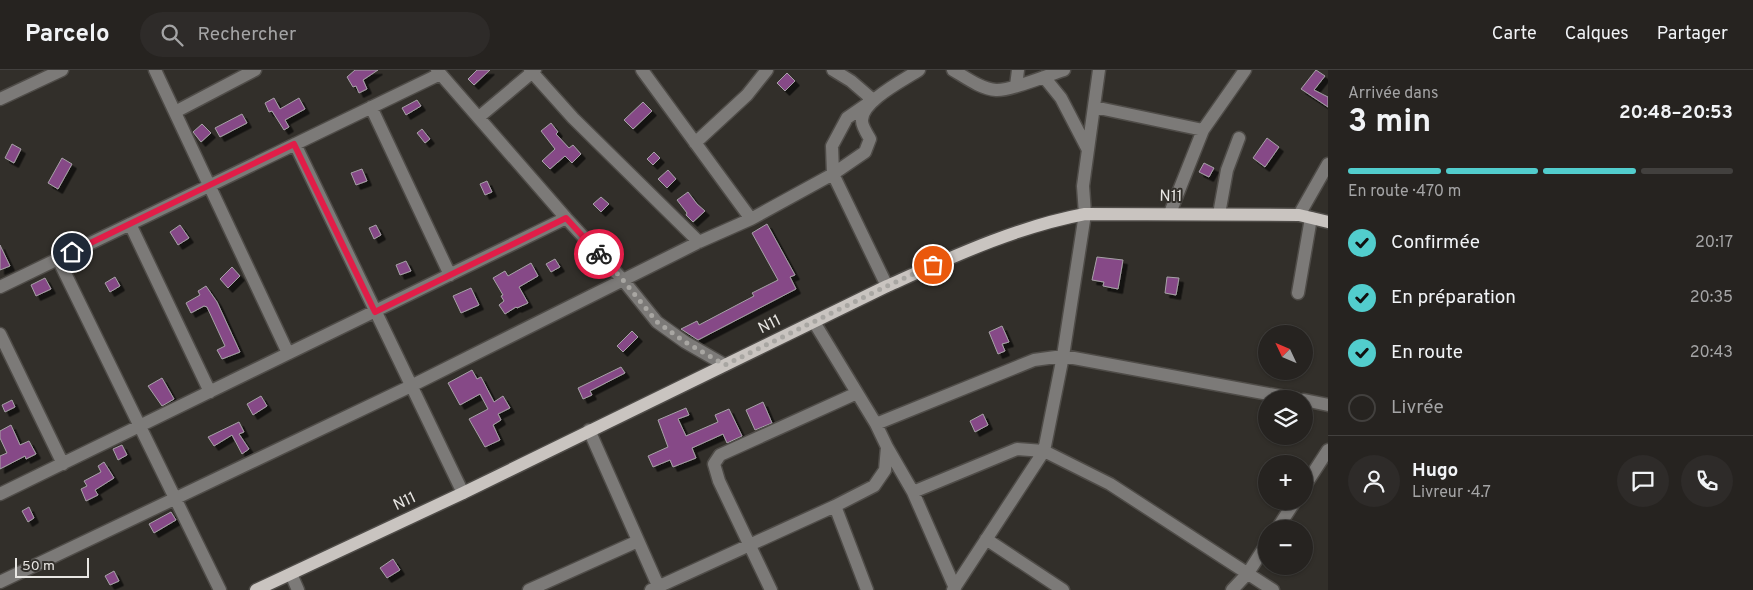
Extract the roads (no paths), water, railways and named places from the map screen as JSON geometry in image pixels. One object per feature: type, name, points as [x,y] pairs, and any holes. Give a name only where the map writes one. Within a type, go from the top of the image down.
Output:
[{"type":"main road","name":"N11","points":[[256,590],[463,493],[887,286],[949,258],[1021,230],[1056,219],[1085,214],[1170,213],[1305,216],[1328,222]]},
{"type":"street","points":[[0,99],[62,70]]},
{"type":"street","points":[[155,70],[288,353]]},
{"type":"street","points":[[175,112],[255,70]]},
{"type":"street","points":[[695,143],[747,95],[767,70]]},
{"type":"street","points":[[833,70],[852,76],[873,100]]},
{"type":"street","points":[[887,286],[833,174],[832,146],[847,118],[919,70]]},
{"type":"street","points":[[953,70],[983,86],[996,90],[1016,86],[1064,70]]},
{"type":"street","points":[[1016,86],[1018,70]]},
{"type":"street","points":[[954,589],[1044,451],[1064,356],[1085,214],[1083,186],[1099,70]]},
{"type":"street","points":[[1170,213],[1203,130],[1245,70]]},
{"type":"street","points":[[479,117],[532,71],[573,118],[699,242]]},
{"type":"street","points":[[0,287],[371,107],[438,72],[623,280],[657,322],[685,342],[725,365]]},
{"type":"street","points":[[647,72],[750,219]]},
{"type":"street","points":[[1044,77],[1061,98],[1088,150]]},
{"type":"street","points":[[0,582],[411,386],[699,242],[750,219],[833,174],[866,152],[870,139],[862,121],[864,111],[873,100]]},
{"type":"street","points":[[371,107],[450,275]]},
{"type":"street","points":[[1094,108],[1203,130]]},
{"type":"street","points":[[1219,214],[1227,170],[1239,138]]},
{"type":"street","points":[[294,144],[463,493]]},
{"type":"street","points":[[1298,293],[1305,216],[1328,164]]},
{"type":"street","points":[[0,494],[566,218]]},
{"type":"street","points":[[130,224],[210,392]]},
{"type":"street","points":[[58,259],[220,590]]},
{"type":"street","points":[[814,322],[876,424],[913,492],[954,589]]},
{"type":"street","points":[[0,334],[63,464]]},
{"type":"street","points":[[876,424],[1034,360],[1064,356],[1258,392]]},
{"type":"street","points":[[772,590],[719,481],[714,464],[720,455],[857,393]]},
{"type":"street","points":[[1313,402],[1328,404]]},
{"type":"street","points":[[589,430],[657,589],[874,486],[885,470],[887,447]]},
{"type":"street","points":[[913,492],[1017,449],[1044,451],[1110,484],[1273,590]]},
{"type":"street","points":[[1313,473],[1328,450]]},
{"type":"street","points":[[835,506],[867,590]]},
{"type":"street","points":[[986,539],[1063,590]]},
{"type":"street","points":[[529,590],[638,541]]},
{"type":"street","points":[[1232,590],[1248,573],[1258,557]]},
{"type":"street","points":[[291,574],[298,590]]}]
